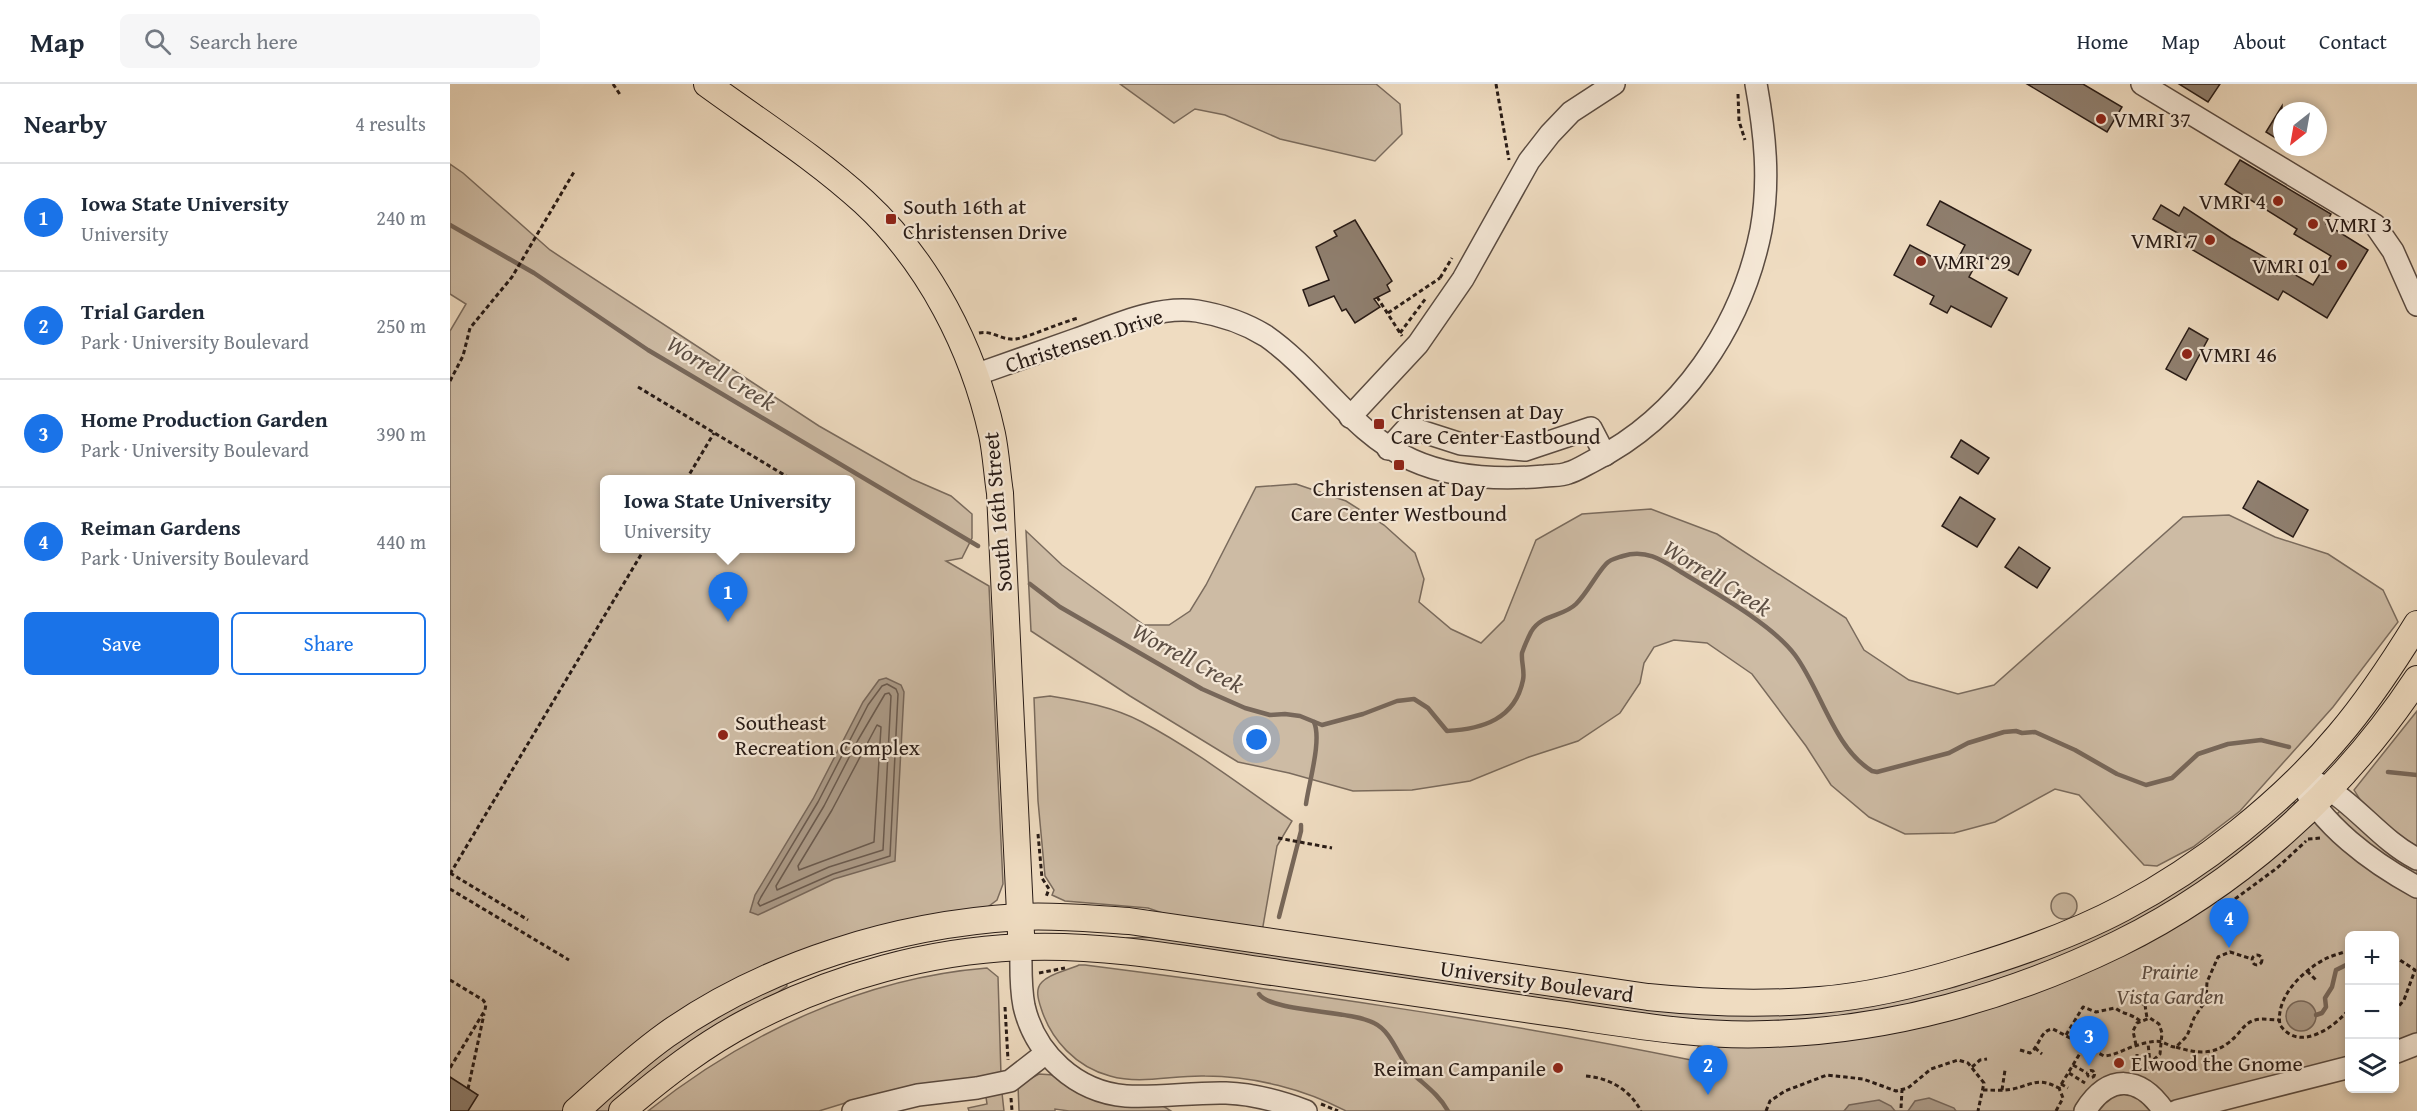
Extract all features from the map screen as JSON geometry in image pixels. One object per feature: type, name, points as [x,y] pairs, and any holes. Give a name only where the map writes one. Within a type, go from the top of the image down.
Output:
[{"type":"main road","name":"South 16th Street","points":[[707,84],[817,164],[872,211],[903,244],[936,291],[958,334],[975,375],[993,435],[1000,501],[1021,946]]},
{"type":"main road","name":"University Boulevard","points":[[576,1111],[667,1034],[733,994],[842,949],[964,924],[1020,917],[1073,917],[1129,921],[1569,986],[1698,1002],[1766,1004],[1822,1000],[1877,993],[1920,983],[2015,955],[2123,908],[2217,848],[2299,778],[2338,736],[2366,701],[2417,624]]},
{"type":"main road","name":"University Boulevard","points":[[622,1111],[687,1059],[748,1021],[802,996],[862,975],[924,959],[1021,946],[1128,951],[1662,1029],[1706,1033],[1766,1035],[1880,1023],[1924,1014],[2029,983],[2084,960],[2137,934],[2196,899],[2242,866],[2321,797],[2390,717],[2417,679]]},
{"type":"street","points":[[2142,84],[2374,225],[2393,251],[2417,305]]},
{"type":"street","name":"Christensen Drive","points":[[975,375],[1124,322],[1157,313],[1193,310],[1236,321],[1266,337],[1317,382],[1350,417],[1388,448],[1414,461],[1452,474],[1486,477],[1524,478],[1568,474],[1634,437],[1696,376],[1718,342],[1735,309],[1751,270],[1766,186],[1765,134],[1747,87]]},
{"type":"street","points":[[1350,417],[1418,344],[1463,279],[1529,161],[1550,134],[1571,112],[1607,88]]},
{"type":"street","points":[[1388,448],[1408,427],[1461,444],[1525,450],[1591,428],[1605,455]]},
{"type":"street","points":[[2299,778],[2321,797],[2342,798],[2391,843],[2417,859]]},
{"type":"street","points":[[2321,797],[2325,818],[2376,862],[2417,887]]},
{"type":"street","points":[[1021,946],[1024,1004],[1035,1036],[1046,1053],[1072,1077],[1099,1091],[1137,1096],[1228,1093],[1309,1105]]},
{"type":"street","points":[[2399,1051],[2417,1044]]},
{"type":"street","points":[[853,1111],[918,1095],[977,1088],[1010,1081],[1046,1053]]},
{"type":"street","points":[[2177,1111],[2218,1106],[2345,1068]]},
{"type":"street","points":[[2085,1111],[2094,1098],[2107,1086],[2126,1084],[2142,1088],[2154,1097],[2164,1111]]},
{"type":"path","points":[[613,84],[621,96]]},
{"type":"path","points":[[1496,84],[1513,188]]},
{"type":"path","points":[[1745,142],[1739,121],[1747,87]]},
{"type":"path","points":[[450,381],[459,366],[470,328],[512,277],[574,172]]},
{"type":"path","points":[[1432,290],[1454,255]]},
{"type":"path","points":[[1388,314],[1440,278]]},
{"type":"path","points":[[1400,333],[1427,297]]},
{"type":"path","points":[[638,387],[784,475]]},
{"type":"path","points":[[689,475],[714,433]]},
{"type":"path","points":[[528,920],[450,873],[643,553]]},
{"type":"path","points":[[1278,838],[1332,848]]},
{"type":"path","points":[[450,889],[568,960]]},
{"type":"path","points":[[2345,951],[2328,957],[2307,971],[2291,987],[2281,1006],[2279,1020],[2284,1030],[2291,1035],[2302,1037],[2327,1031],[2345,1012]]},
{"type":"path","points":[[2176,1047],[2187,1036],[2194,1018],[2206,1000],[2208,982],[2218,957],[2230,952],[2252,959]]},
{"type":"path","points":[[2399,959],[2415,970],[2399,1008]]},
{"type":"path","points":[[2307,971],[2316,980]]},
{"type":"path","points":[[1031,973],[1051,972]]},
{"type":"path","points":[[1036,973],[1036,982]]},
{"type":"path","points":[[450,980],[486,1004],[468,1089]]},
{"type":"path","points":[[2145,1005],[2147,1018]]},
{"type":"path","points":[[1005,1007],[1009,1071]]},
{"type":"path","points":[[2066,1035],[2083,1007],[2096,1012],[2115,1008],[2140,1021]]},
{"type":"path","points":[[450,1068],[485,1010]]},
{"type":"path","points":[[2136,1045],[2133,1031],[2140,1021],[2147,1018],[2154,1019],[2160,1024],[2162,1042],[2160,1054],[2150,1063]]},
{"type":"path","points":[[2020,1050],[2030,1053],[2048,1029],[2053,1029],[2104,1056],[2136,1045],[2162,1042],[2169,1047],[2197,1053],[2210,1052],[2223,1046],[2243,1026],[2255,1020],[2279,1020]]},
{"type":"path","points":[[2095,1051],[2101,1041],[2102,1033]]},
{"type":"path","points":[[2147,1068],[2151,1067],[2148,1043]]},
{"type":"path","points":[[2056,1111],[2063,1098],[2060,1086],[2085,1045]]},
{"type":"path","points":[[2036,1048],[2042,1054]]},
{"type":"path","points":[[2137,1054],[2138,1057],[2149,1055]]},
{"type":"path","points":[[1972,1067],[1980,1060],[1987,1059]]},
{"type":"path","points":[[1766,1111],[1770,1101],[1785,1091],[1827,1075],[1847,1076],[1896,1091],[1908,1088],[1931,1070],[1958,1060],[1968,1063],[1984,1083],[1978,1111]]},
{"type":"path","points":[[2073,1065],[2087,1073]]},
{"type":"path","points":[[2001,1090],[2005,1070]]},
{"type":"path","points":[[1586,1076],[1603,1079],[1623,1089],[1641,1111]]},
{"type":"path","points":[[1983,1090],[2015,1088],[2033,1082],[2047,1082],[2068,1088]]},
{"type":"path","points":[[1901,1108],[1902,1090]]},
{"type":"path","points":[[1309,1105],[1338,1111]]},
{"type":"green space","points":[[1120,84],[1376,84],[1400,104],[1402,134],[1375,161],[1280,139],[1225,115],[1195,109],[1174,123]]},
{"type":"green space","name":"Southeast Recreation Complex","points":[[450,164],[550,250],[819,426],[912,479],[951,496],[972,514],[972,538],[962,558],[946,561],[989,586],[1003,884],[997,900],[981,912],[800,956],[567,1111],[450,1111],[450,331],[466,304],[450,294]]},
{"type":"green space","points":[[1296,484],[1346,501],[1384,525],[1415,553],[1424,579],[1419,602],[1451,629],[1481,643],[1504,620],[1536,540],[1582,514],[1651,509],[1717,534],[1846,618],[1864,650],[1909,680],[1958,694],[1994,685],[2183,517],[2229,515],[2275,537],[2328,554],[2383,590],[2398,622],[2333,707],[2240,811],[2193,847],[2157,866],[2144,865],[2079,795],[2055,789],[1995,822],[1954,833],[1905,834],[1869,817],[1831,785],[1806,746],[1752,674],[1707,643],[1674,640],[1654,647],[1644,663],[1640,683],[1620,713],[1578,741],[1529,757],[1470,781],[1412,790],[1353,791],[1289,773],[1238,762],[1130,696],[1031,631],[1026,531],[1062,565],[1144,625],[1169,625],[1190,611],[1206,585],[1256,487]]},
{"type":"green space","points":[[1050,696],[1109,708],[1142,722],[1200,757],[1292,821],[1277,846],[1262,932],[1183,920],[1148,908],[1065,901],[1052,895],[1054,890],[1045,876],[1038,801],[1034,698]]},
{"type":"green space","points":[[2417,711],[2417,846],[2382,822],[2367,808],[2354,790]]},
{"type":"green space","points":[[2297,802],[2300,805],[2191,892],[2049,968],[1884,1014],[1710,1025],[1127,943],[1127,938],[1154,937],[1453,979],[1883,1002],[1955,987],[2043,957],[2288,804]]},
{"type":"green space","name":"Prairie Vista Garden","points":[[2313,805],[2417,887],[2417,1044],[2399,1051],[2399,931],[2345,931],[2345,1068],[2177,1111],[1346,1111],[1296,1090],[1241,1078],[1193,1076],[1133,1080],[1098,1072],[1066,1051],[1045,1020],[1038,998],[1038,988],[1045,979],[1079,965],[1085,965],[1389,1007],[1616,1045],[1691,1060],[1706,1033],[1823,1030],[2084,960]]},
{"type":"green space","points":[[2342,809],[2417,869],[2417,878],[2376,852],[2336,815]]},
{"type":"green space","points":[[2064,893],[2073,897],[2077,906],[2073,915],[2064,919],[2055,915],[2051,906],[2055,897]]},
{"type":"green space","points":[[987,968],[998,977],[1001,1075],[868,1096],[819,1111],[648,1111],[685,1083],[724,1058],[807,1014],[850,997],[895,984],[941,974]]},
{"type":"green space","points":[[786,982],[787,986],[610,1111],[592,1111],[674,1043],[737,1005]]},
{"type":"green space","points":[[1039,1074],[1054,1075],[1163,1106],[1171,1111],[1055,1109],[1055,1111],[1019,1111],[1018,1085]]},
{"type":"green space","points":[[1002,1093],[1004,1111],[969,1111],[968,1108],[987,1104],[986,1097]]},
{"type":"water","points":[[886,678],[901,685],[904,692],[895,861],[834,879],[758,915],[750,912],[755,895],[813,799],[863,702],[879,680]]},
{"type":"water","points":[[2301,1001],[2312,1005],[2316,1016],[2312,1027],[2301,1031],[2290,1027],[2286,1016],[2290,1005]]},
{"type":"water","points":[[1929,1098],[1954,1108],[1956,1111],[1908,1111],[1915,1101]]},
{"type":"water","points":[[1879,1100],[1891,1106],[1895,1111],[1844,1111],[1849,1105]]},
{"type":"building","name":"VMRI 37","points":[[2027,84],[2083,84],[2122,107],[2107,132]]},
{"type":"building","points":[[2179,84],[2220,84],[2208,102]]},
{"type":"building","points":[[2273,121],[2273,136],[2266,132]]},
{"type":"building","points":[[2240,160],[2331,214],[2326,224],[2368,250],[2327,318],[2283,291],[2278,300],[2186,246],[2190,240],[2153,219],[2161,205],[2179,216],[2184,207],[2231,238],[2313,285],[2331,256],[2294,234],[2297,229],[2225,184]]},
{"type":"building","name":"VMRI 29","points":[[1940,201],[2031,250],[2018,275],[1981,255],[1969,277],[2007,298],[1991,327],[1951,306],[1947,313],[1930,304],[1934,296],[1894,275],[1910,245],[1953,268],[1965,245],[1927,225]]},
{"type":"building","points":[[1355,220],[1392,281],[1387,285],[1390,291],[1374,299],[1380,307],[1355,323],[1346,309],[1342,311],[1334,296],[1309,306],[1303,290],[1329,280],[1316,247],[1337,236],[1334,231]]},
{"type":"building","name":"VMRI 46","points":[[2189,328],[2208,339],[2186,380],[2166,369]]},
{"type":"building","points":[[1961,440],[1989,458],[1978,474],[1951,457]]},
{"type":"building","points":[[2258,481],[2308,510],[2293,537],[2243,508]]},
{"type":"building","points":[[1960,497],[1995,519],[1977,547],[1942,526]]},
{"type":"building","points":[[2019,547],[2050,568],[2037,588],[2005,567]]},
{"type":"building","points":[[450,1077],[478,1095],[468,1111],[450,1111]]},
{"type":"waterway","name":"Worrell Creek","points":[[450,225],[534,273],[648,350],[978,546]]},
{"type":"waterway","name":"Worrell Creek","points":[[1030,584],[1060,607],[1202,689],[1245,708],[1270,715],[1300,716],[1322,725],[1363,714],[1397,701],[1414,699],[1428,708],[1447,731],[1473,728],[1505,713],[1519,693],[1523,677],[1522,653],[1535,626],[1576,604],[1610,561],[1631,554],[1639,554],[1654,557],[1710,589],[1773,632],[1795,655],[1848,748],[1872,771],[1877,772],[1949,753],[1968,743],[2004,732],[2016,731],[2035,732],[2075,750],[2117,774],[2146,785],[2172,778],[2198,754],[2228,744],[2261,740],[2289,747]]},
{"type":"waterway","points":[[1306,804],[1316,750],[1314,722]]},
{"type":"waterway","name":"Worrell Creek","points":[[2388,772],[2417,775]]},
{"type":"waterway","points":[[1279,917],[1301,825]]},
{"type":"waterway","points":[[2316,1015],[2322,1013],[2326,1007],[2325,998],[2332,987],[2336,970],[2345,966]]},
{"type":"waterway","points":[[1259,994],[1266,1000],[1279,1004],[1362,1019],[1381,1027],[1408,1068],[1436,1095],[1448,1111]]},
{"type":"place","name":"VMRI 37","points":[[2101,119]]},
{"type":"place","name":"VMRI 4","points":[[2278,201]]},
{"type":"place","name":"South 16th at Christensen Drive","points":[[891,219]]},
{"type":"place","name":"VMRI 3","points":[[2313,224]]},
{"type":"place","name":"VMRI 7","points":[[2210,240]]},
{"type":"place","name":"VMRI 29","points":[[1921,261]]},
{"type":"place","name":"VMRI 01","points":[[2342,265]]},
{"type":"place","name":"VMRI 46","points":[[2187,354]]},
{"type":"place","name":"Christensen at Day Care Center Eastbound","points":[[1379,424]]},
{"type":"place","name":"Christensen at Day Care Center Westbound","points":[[1399,465]]},
{"type":"place","name":"Iowa State University","points":[[728,622]]},
{"type":"place","name":"Southeast Recreation Complex","points":[[723,735]]},
{"type":"place","name":"Reiman Gardens","points":[[2229,948]]},
{"type":"place","name":"Elwood the Gnome","points":[[2119,1063]]},
{"type":"place","name":"Home Production Garden","points":[[2089,1066]]},
{"type":"place","name":"Reiman Campanile","points":[[1558,1068]]},
{"type":"place","name":"Trial Garden","points":[[1708,1095]]}]
